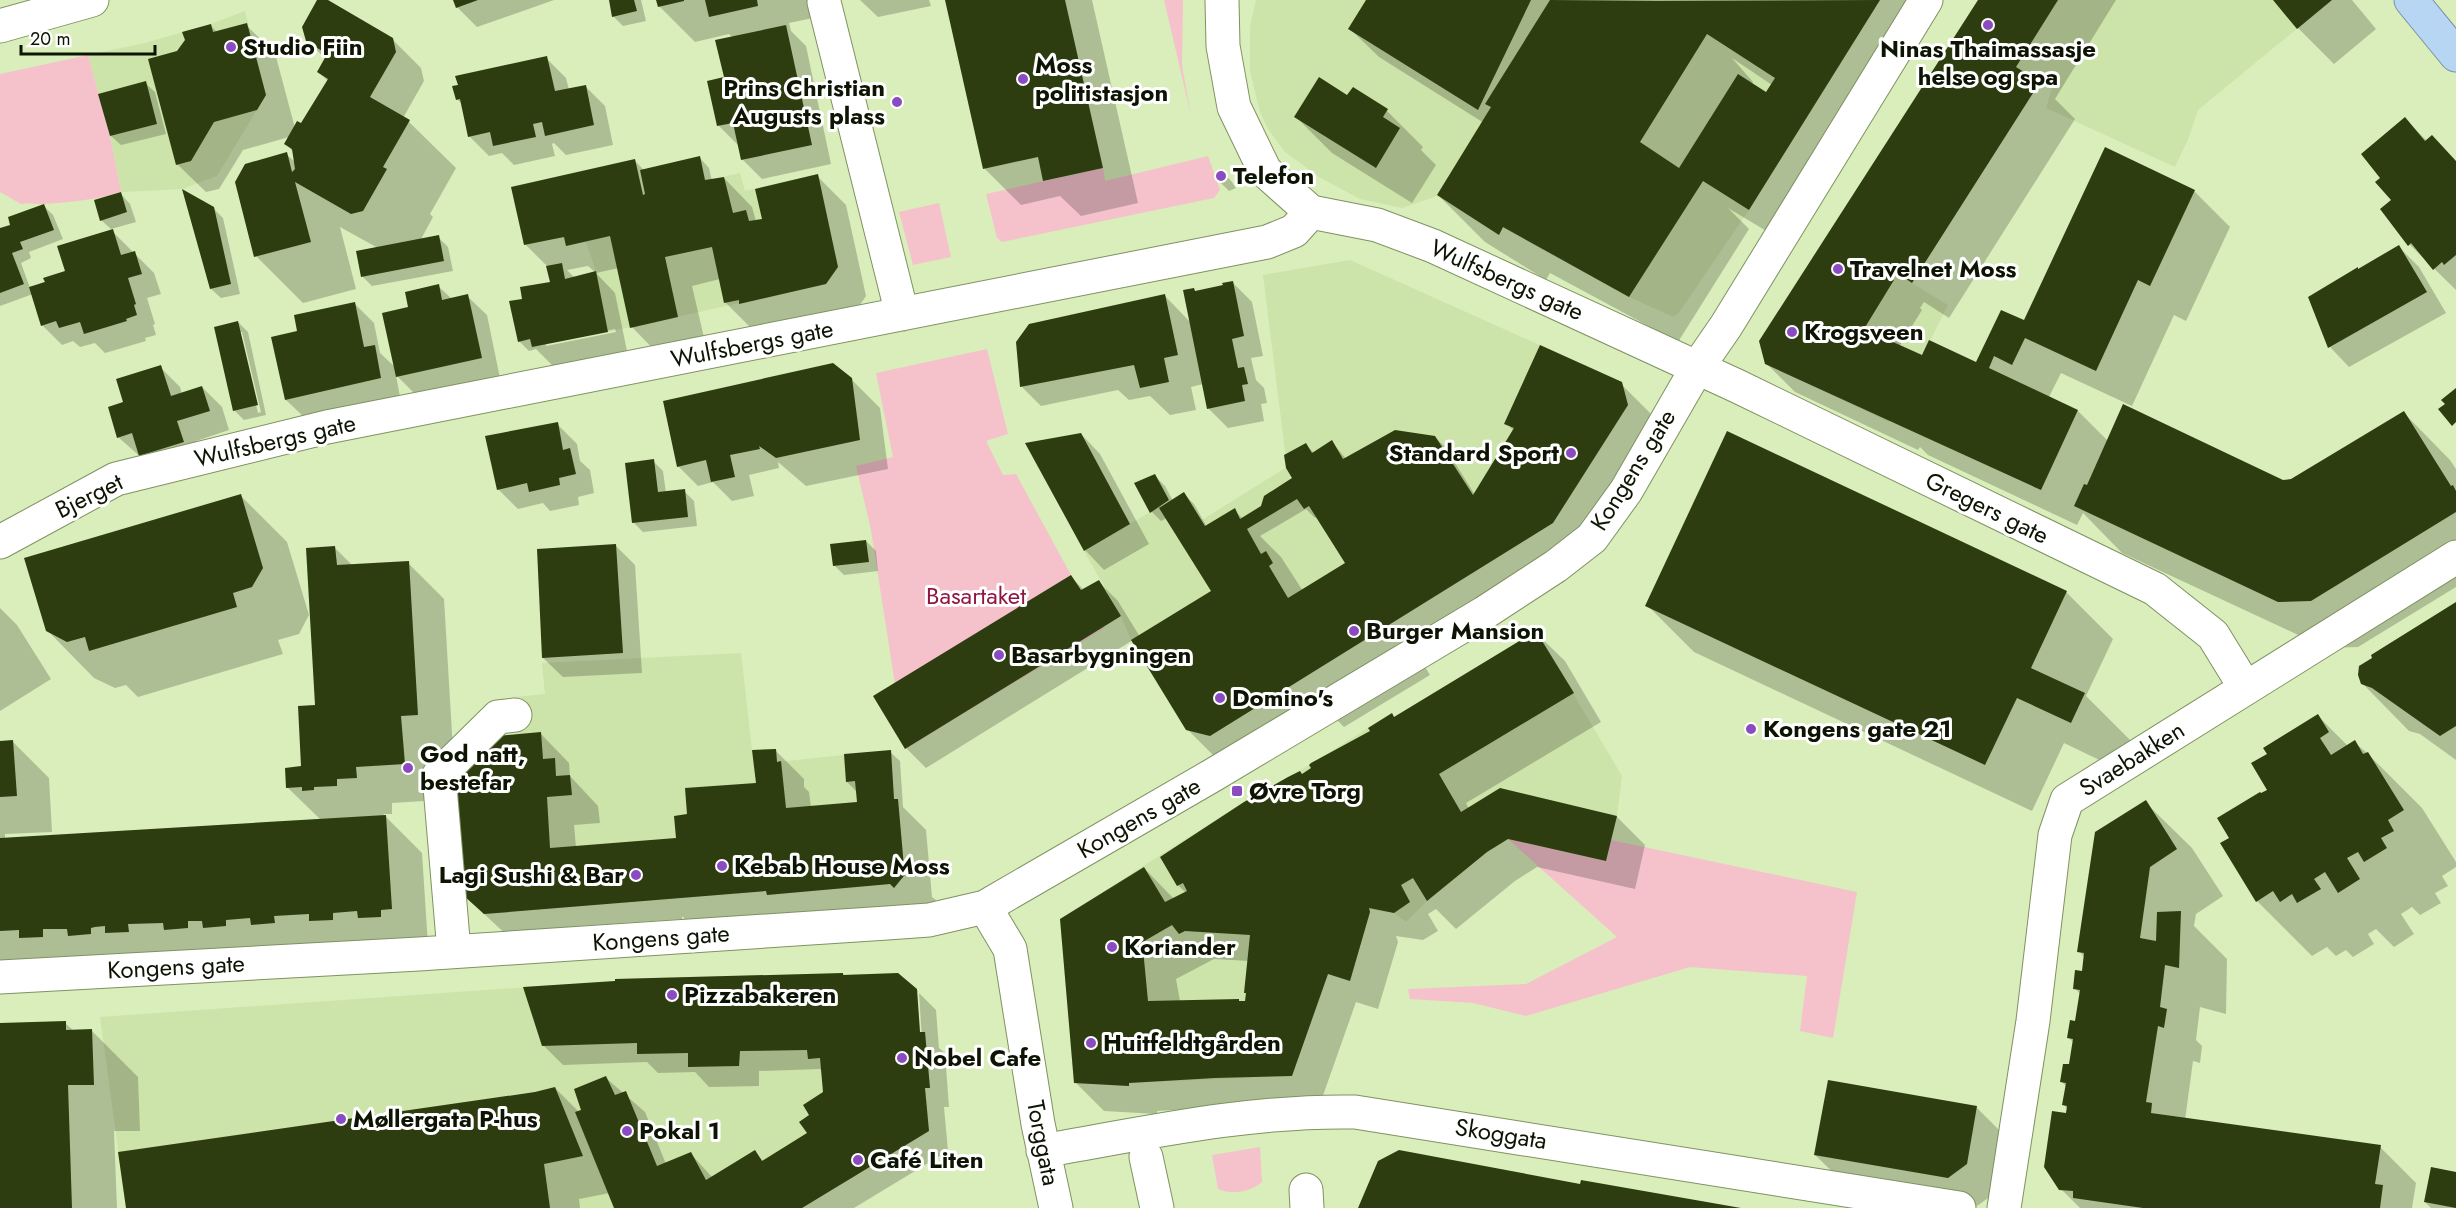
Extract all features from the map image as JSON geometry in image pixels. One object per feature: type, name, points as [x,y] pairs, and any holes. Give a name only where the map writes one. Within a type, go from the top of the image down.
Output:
[{"type":"highway","points":[[2411,0],[2456,55]]},
{"type":"street","points":[[0,26],[92,0]]},
{"type":"street","points":[[1222,0],[1222,46],[1234,107],[1265,171],[1311,212]]},
{"type":"street","name":"Kongens gate","points":[[0,977],[454,951],[929,920],[985,907],[1213,775],[1484,613],[1556,566],[1592,538],[1626,491],[1697,368],[1726,326],[1926,0]]},
{"type":"street","points":[[824,2],[902,314]]},
{"type":"street","name":"Wulfsbergs gate","points":[[183,462],[327,427],[975,300],[998,293],[1267,242],[1294,231],[1311,212],[1377,225],[1433,246],[1697,368]]},
{"type":"street","name":"Gregers gate","points":[[1697,368],[2155,589],[2213,635],[2245,687]]},
{"type":"street","name":"Bjerget","points":[[0,542],[116,479],[183,462]]},
{"type":"street","name":"Svaebakken","points":[[2004,1208],[2033,1021],[2055,835],[2067,800],[2456,557]]},
{"type":"street","points":[[454,951],[439,775],[498,717],[515,715]]},
{"type":"street","name":"Torggata","points":[[985,907],[1010,949],[1043,1151],[1056,1208]]},
{"type":"street","name":"Skoggata","points":[[1043,1151],[1268,1114],[1310,1111],[1355,1112],[1959,1208]]},
{"type":"street","points":[[1146,1157],[1157,1208]]},
{"type":"shaded area","points":[[1256,0],[1880,0],[1749,210],[1678,314],[1673,317],[1629,297],[1503,228],[1499,235],[1437,196],[1402,208],[1360,199],[1319,177],[1284,151],[1268,129],[1260,112],[1250,71],[1250,27]]},
{"type":"shaded area","points":[[1978,0],[2332,0],[2198,110],[2175,167],[2046,108],[2052,88],[2039,82],[1912,283],[1948,305],[1889,422],[1765,364],[1759,341]]},
{"type":"shaded area","points":[[245,11],[266,95],[217,176],[182,189],[121,192],[110,136],[88,55],[145,43],[211,24]]},
{"type":"shaded area","points":[[635,159],[643,195],[740,173],[745,191],[818,174],[838,267],[826,284],[608,332],[596,272],[586,242],[566,246],[563,237],[524,245],[511,187]]},
{"type":"shaded area","points":[[1350,260],[1622,382],[1628,405],[1553,523],[1210,736],[1186,730],[1131,640],[1121,616],[1084,551],[1184,492],[1202,520],[1287,467],[1263,275]]},
{"type":"shaded area","points":[[1536,631],[1622,776],[1617,816],[1606,861],[1508,839],[1487,852],[1427,901],[1406,922],[1394,913],[1369,909],[1350,981],[1328,974],[1292,1076],[1129,1083],[1129,1086],[1074,1083],[1060,919],[1244,802],[1311,764],[1392,713],[1394,717]]},
{"type":"shaded area","points":[[741,653],[752,750],[776,749],[777,762],[891,750],[894,799],[898,799],[904,867],[908,871],[894,888],[890,884],[767,895],[766,891],[484,914],[463,895],[455,784],[497,736],[517,734],[515,697],[545,694],[542,663]]},
{"type":"shaded area","points":[[843,973],[844,975],[898,973],[917,989],[920,1032],[925,1032],[930,1088],[925,1088],[929,1131],[802,1208],[126,1208],[100,1017],[615,981],[615,979]]},
{"type":"green space","points":[[1164,0],[1183,0],[1182,66],[1191,115]]},
{"type":"green space","points":[[88,55],[110,136],[121,192],[74,201],[21,204],[0,192],[0,74]]},
{"type":"green space","points":[[1208,156],[1220,190],[1214,198],[1002,242],[997,238],[986,194],[1103,168],[1105,181]]},
{"type":"green space","points":[[939,203],[951,257],[913,265],[899,212]]},
{"type":"green space","name":"Basartaket","points":[[987,349],[1008,434],[986,441],[1003,475],[1016,474],[1071,575],[1104,628],[905,749],[871,530],[856,466],[893,457],[876,373]]},
{"type":"green space","points":[[1508,839],[1606,861],[1611,840],[1857,892],[1833,1038],[1800,1031],[1807,976],[1690,967],[1526,1016],[1473,1003],[1410,999],[1408,989],[1526,984],[1617,937]]},
{"type":"green space","points":[[1260,1147],[1262,1182],[1241,1192],[1218,1189],[1212,1155]]},
{"type":"building","points":[[317,0],[328,0],[393,38],[396,52],[370,97],[410,120],[383,167],[387,169],[363,211],[351,214],[295,182],[311,242],[254,257],[235,182],[245,164],[287,152],[292,172],[295,169],[292,149],[284,144],[297,121],[301,123],[328,79],[317,72],[327,54],[306,41],[302,27]]},
{"type":"building","points":[[453,0],[478,0],[456,8]]},
{"type":"building","points":[[609,0],[634,0],[637,11],[612,17]]},
{"type":"building","points":[[656,0],[684,0],[684,1],[658,7]]},
{"type":"building","points":[[705,0],[757,0],[758,6],[709,17]]},
{"type":"building","name":"Moss politistasjon","points":[[945,0],[1065,0],[1103,168],[1043,181],[1038,157],[983,169]]},
{"type":"building","points":[[1366,0],[1531,0],[1478,110],[1348,29]]},
{"type":"building","points":[[1550,0],[1880,0],[1749,210],[1703,181],[1629,297],[1503,227],[1499,235],[1437,195],[1491,107],[1485,104]],"holes":[[[1707,34],[1775,78],[1766,92],[1738,74],[1679,168],[1640,142]]]},
{"type":"building","points":[[1978,0],[2058,0],[2016,67],[2040,82],[1912,283],[1896,272],[1892,279],[1894,280],[1864,329],[1922,355],[1929,340],[1976,362],[2001,310],[2024,320],[2105,147],[2195,190],[2150,286],[2138,280],[2096,371],[2025,338],[2012,365],[1994,356],[1989,368],[2078,410],[2041,490],[1765,364],[1759,341]]},
{"type":"building","points":[[2273,0],[2332,0],[2297,29]]},
{"type":"building","points":[[247,23],[266,95],[257,110],[214,122],[191,161],[176,165],[148,59],[177,51],[185,40],[182,32],[211,24],[213,32]]},
{"type":"building","points":[[786,25],[812,145],[741,160],[733,123],[717,126],[707,81],[724,77],[715,40]]},
{"type":"building","points":[[547,56],[555,91],[586,85],[594,125],[545,136],[542,122],[533,124],[536,137],[493,146],[490,132],[468,137],[460,99],[456,100],[452,86],[458,85],[455,76]]},
{"type":"building","points":[[1319,77],[1347,95],[1353,87],[1388,109],[1383,117],[1400,128],[1376,168],[1294,117]]},
{"type":"building","points":[[146,81],[157,124],[110,136],[98,94]]},
{"type":"building","points":[[2405,117],[2425,141],[2432,135],[2456,161],[2456,255],[2444,265],[2442,262],[2433,270],[2411,243],[2408,246],[2380,209],[2391,200],[2375,182],[2380,178],[2361,154]]},
{"type":"building","points":[[700,156],[705,180],[724,177],[733,213],[746,210],[749,221],[762,219],[755,189],[818,174],[838,267],[826,284],[739,304],[739,300],[724,303],[712,247],[665,257],[678,317],[630,328],[610,236],[566,246],[564,237],[524,245],[511,187],[635,159],[643,195],[645,194],[640,170]]},
{"type":"building","points":[[182,189],[214,207],[231,284],[210,289]]},
{"type":"building","points":[[121,192],[127,212],[100,221],[94,200]]},
{"type":"building","points":[[44,204],[54,230],[20,242],[23,249],[12,253],[24,284],[0,293],[0,228],[10,225],[8,217]]},
{"type":"building","points":[[113,229],[121,255],[135,251],[142,274],[128,278],[137,315],[126,319],[127,321],[84,334],[80,322],[59,328],[56,321],[41,326],[29,287],[45,282],[43,278],[65,271],[57,246]]},
{"type":"building","points":[[439,235],[444,261],[361,277],[356,251]]},
{"type":"building","points":[[2399,245],[2427,292],[2328,348],[2308,297]]},
{"type":"building","points":[[562,263],[565,279],[596,271],[608,332],[532,347],[530,339],[518,342],[509,301],[522,299],[520,287],[550,282],[546,266]]},
{"type":"building","points":[[1233,281],[1244,336],[1232,339],[1238,368],[1244,367],[1248,384],[1242,385],[1245,401],[1207,409],[1183,290],[1194,288],[1195,291]]},
{"type":"building","points":[[439,284],[442,300],[468,294],[482,358],[396,377],[382,313],[408,307],[405,292]]},
{"type":"building","points":[[1165,294],[1178,355],[1164,358],[1169,382],[1140,388],[1134,365],[1020,387],[1016,342],[1029,324]]},
{"type":"building","points":[[355,302],[364,347],[375,345],[381,378],[285,400],[271,337],[297,331],[294,315]]},
{"type":"building","points":[[238,321],[258,405],[233,411],[214,327]]},
{"type":"building","points":[[1540,345],[1622,382],[1628,405],[1553,523],[1210,736],[1186,730],[1131,640],[1211,591],[1159,508],[1184,492],[1205,526],[1235,508],[1240,519],[1261,506],[1264,496],[1292,478],[1286,468],[1284,455],[1306,443],[1312,453],[1332,440],[1343,459],[1395,430],[1435,436],[1473,495],[1514,428],[1504,424]],"holes":[[[1297,499],[1304,509],[1309,506],[1345,563],[1288,598],[1269,566],[1273,563],[1266,551],[1261,554],[1247,529]]]},
{"type":"building","points":[[833,363],[852,378],[860,440],[776,458],[759,446],[760,449],[730,455],[735,477],[711,482],[706,460],[677,467],[663,401]]},
{"type":"building","points":[[161,365],[171,396],[202,386],[210,411],[177,421],[184,442],[139,456],[132,433],[117,438],[108,407],[123,402],[116,379]]},
{"type":"building","points":[[2456,388],[2456,422],[2452,426],[2438,409],[2445,404],[2441,400]]},
{"type":"building","points":[[2123,404],[2283,480],[2291,479],[2404,411],[2451,486],[2453,485],[2456,491],[2456,512],[2311,601],[2278,602],[2074,506],[2084,484],[2087,485]]},
{"type":"building","points":[[558,422],[563,450],[570,448],[576,474],[559,478],[560,485],[529,492],[527,483],[497,490],[485,436]]},
{"type":"building","points":[[1727,431],[2067,591],[2031,668],[2085,693],[2071,723],[2017,698],[1985,765],[1645,606]]},
{"type":"building","points":[[1081,433],[1130,524],[1084,551],[1025,443]]},
{"type":"building","points":[[654,459],[658,492],[685,489],[688,517],[632,523],[625,463]]},
{"type":"building","points":[[1155,474],[1169,500],[1150,513],[1134,483]]},
{"type":"building","points":[[241,494],[263,568],[252,587],[233,593],[237,607],[89,651],[85,637],[67,642],[46,631],[24,558]]},
{"type":"building","points":[[866,540],[869,562],[833,566],[830,544]]},
{"type":"building","points":[[616,544],[623,653],[542,658],[537,549]]},
{"type":"building","points":[[335,546],[337,565],[409,561],[418,715],[401,716],[405,764],[356,767],[357,778],[337,779],[337,786],[314,787],[314,790],[302,791],[302,787],[286,788],[285,768],[301,766],[298,706],[315,705],[306,548]]},
{"type":"building","name":"Basarbygningen","points":[[1071,575],[1081,590],[1099,580],[1121,616],[905,749],[873,696]]},
{"type":"building","points":[[2456,602],[2456,726],[2440,736],[2372,688],[2361,684],[2358,675],[2359,666],[2372,658],[2371,655]]},
{"type":"building","points":[[1536,631],[1574,693],[1439,774],[1461,812],[1500,788],[1617,816],[1606,861],[1508,839],[1487,852],[1427,901],[1413,878],[1401,885],[1410,902],[1394,913],[1369,908],[1370,912],[1350,981],[1328,974],[1292,1076],[1129,1083],[1129,1086],[1074,1083],[1060,919],[1144,867],[1165,902],[1187,891],[1183,883],[1177,886],[1160,857],[1244,802],[1300,771],[1302,774],[1311,768],[1309,765],[1311,763],[1370,731],[1368,728],[1392,713],[1394,717]],"holes":[[[1172,925],[1179,934],[1185,931],[1250,935],[1245,1001],[1239,1001],[1239,999],[1148,1001],[1141,943]]]},
{"type":"building","points":[[2318,714],[2329,732],[2320,738],[2331,755],[2355,740],[2363,754],[2368,752],[2404,810],[2388,820],[2394,831],[2381,838],[2387,848],[2364,862],[2358,852],[2347,858],[2360,879],[2338,893],[2325,872],[2314,879],[2321,889],[2297,903],[2292,894],[2280,902],[2273,891],[2256,902],[2220,843],[2229,838],[2217,818],[2267,790],[2251,763],[2267,754],[2263,748]]},
{"type":"building","points":[[541,732],[543,759],[555,758],[556,776],[570,775],[572,795],[547,797],[550,848],[676,838],[674,816],[687,814],[685,788],[756,783],[752,750],[776,749],[777,762],[781,761],[786,808],[857,802],[855,781],[846,782],[844,754],[891,750],[894,799],[898,799],[904,867],[908,871],[894,888],[890,884],[767,895],[766,891],[484,914],[463,895],[455,784],[497,736]]},
{"type":"building","points":[[13,740],[17,796],[0,797],[0,741]]},
{"type":"building","points":[[2146,800],[2177,849],[2150,867],[2140,938],[2156,941],[2157,912],[2181,911],[2179,968],[2165,965],[2160,1007],[2167,1009],[2164,1028],[2158,1026],[2146,1102],[2152,1103],[2151,1113],[2381,1145],[2375,1184],[2383,1185],[2380,1208],[2143,1208],[2073,1198],[2073,1191],[2059,1190],[2044,1167],[2052,1111],[2066,1113],[2067,1106],[2062,1105],[2066,1083],[2060,1082],[2063,1064],[2069,1064],[2073,1039],[2067,1038],[2070,1020],[2075,1021],[2080,990],[2073,989],[2075,970],[2082,971],[2084,953],[2077,952],[2095,832]]},
{"type":"building","points":[[386,815],[392,909],[381,910],[381,917],[358,918],[357,911],[333,913],[333,920],[309,921],[309,914],[274,916],[275,923],[251,925],[250,918],[226,920],[226,926],[203,928],[202,921],[188,921],[188,928],[164,930],[163,923],[128,924],[129,932],[105,933],[105,926],[91,928],[91,934],[68,936],[67,929],[43,929],[43,937],[19,938],[19,930],[0,931],[0,838]]},
{"type":"building","points":[[843,973],[843,975],[898,973],[917,989],[920,1032],[925,1032],[930,1088],[925,1088],[929,1131],[802,1208],[614,1208],[575,1112],[581,1110],[574,1089],[606,1076],[615,1095],[626,1091],[657,1166],[691,1152],[706,1180],[755,1150],[762,1161],[807,1133],[799,1122],[809,1115],[803,1105],[823,1092],[820,1058],[808,1059],[807,1050],[740,1051],[739,1066],[688,1067],[688,1053],[637,1054],[637,1043],[542,1046],[523,987],[615,981],[615,979]]},
{"type":"building","points":[[66,1021],[66,1030],[92,1029],[94,1085],[68,1085],[72,1208],[0,1208],[0,1023]]},
{"type":"building","points":[[1828,1080],[1977,1106],[1967,1164],[1948,1178],[1814,1155]]},
{"type":"building","points":[[555,1087],[583,1156],[544,1164],[550,1208],[126,1208],[118,1152],[535,1092]]},
{"type":"building","points":[[1399,1150],[1580,1184],[1581,1180],[1741,1208],[1358,1208],[1378,1161]]},
{"type":"building","points":[[2431,1167],[2456,1172],[2456,1208],[2424,1202]]},
{"type":"place","name":"Ninas Thaimassasje helse og spa","points":[[1988,25]]},
{"type":"place","name":"Studio Fiin","points":[[231,47]]},
{"type":"place","name":"Moss politistasjon","points":[[1023,79]]},
{"type":"place","name":"Prins Christian Augusts plass","points":[[897,102]]},
{"type":"place","name":"Telefon","points":[[1221,176]]},
{"type":"place","name":"Travelnet Moss","points":[[1838,269]]},
{"type":"place","name":"Krogsveen","points":[[1792,332]]},
{"type":"place","name":"Standard Sport","points":[[1571,453]]},
{"type":"place","name":"Burger Mansion","points":[[1354,631]]},
{"type":"place","name":"Basarbygningen","points":[[999,655]]},
{"type":"place","name":"Domino's","points":[[1220,698]]},
{"type":"place","name":"Kongens gate 21","points":[[1751,729]]},
{"type":"place","name":"God natt, bestefar","points":[[408,768]]},
{"type":"place","name":"Øvre Torg","points":[[1237,791]]},
{"type":"place","name":"Kebab House Moss","points":[[722,866]]},
{"type":"place","name":"Lagi Sushi & Bar","points":[[636,875]]},
{"type":"place","name":"Koriander","points":[[1112,947]]},
{"type":"place","name":"Pizzabakeren","points":[[672,995]]},
{"type":"place","name":"Huitfeldtgården","points":[[1091,1043]]},
{"type":"place","name":"Nobel Cafe","points":[[902,1058]]},
{"type":"place","name":"Møllergata P-hus","points":[[341,1119]]},
{"type":"place","name":"Pokal 1","points":[[627,1131]]},
{"type":"place","name":"Café Liten","points":[[858,1160]]}]
